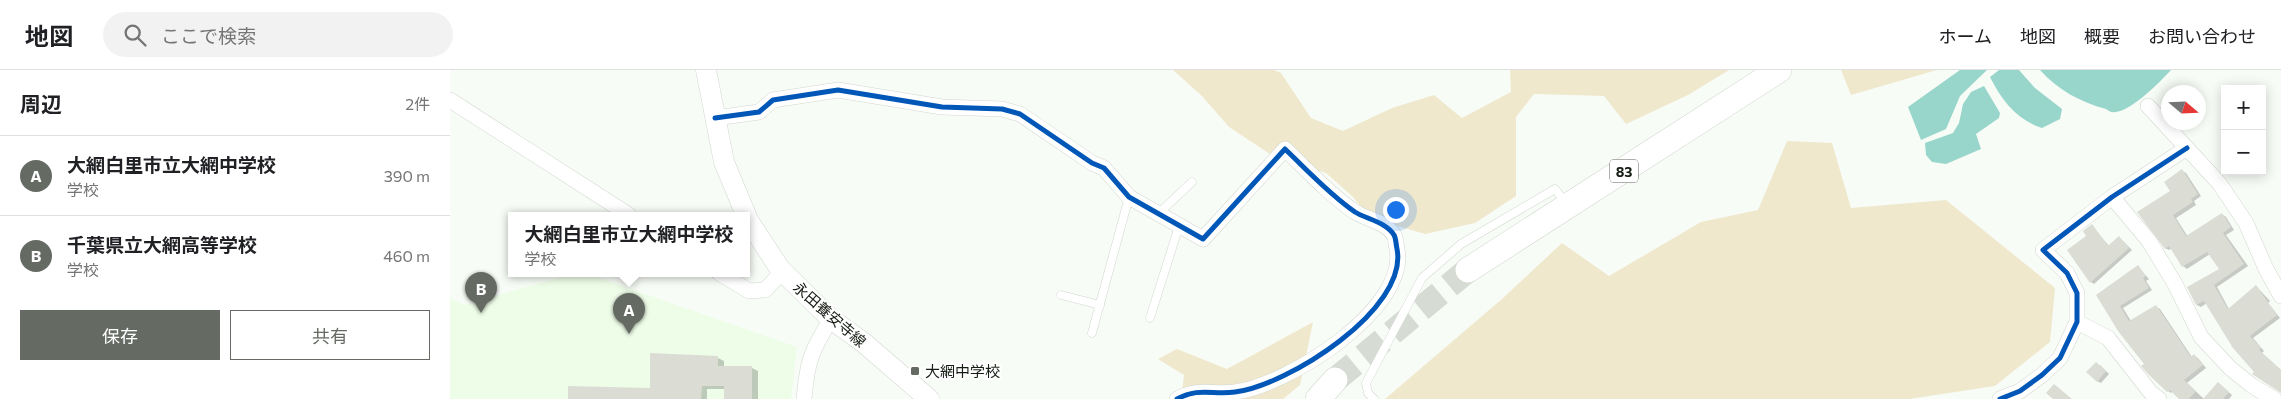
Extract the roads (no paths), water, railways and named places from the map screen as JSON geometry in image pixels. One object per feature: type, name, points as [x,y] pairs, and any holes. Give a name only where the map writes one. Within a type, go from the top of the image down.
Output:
[{"type":"main road","name":"83","points":[[1468,270],[1779,70]]},
{"type":"main road","points":[[1318,399],[1334,380]]},
{"type":"street","name":"永田養安寺線","points":[[706,70],[724,162],[744,212]]},
{"type":"street","points":[[715,118],[759,112],[773,100],[838,90],[942,107],[1002,109],[1020,114],[1092,163],[1104,168],[1129,198],[1203,239],[1284,149],[1341,202],[1362,217],[1384,226],[1394,235],[1399,260],[1395,279],[1382,300],[1367,318],[1322,354],[1273,381],[1235,392],[1189,392],[1176,399]]},
{"type":"street","points":[[450,100],[624,212]]},
{"type":"street","points":[[2148,106],[2219,183],[2246,223],[2266,269],[2281,296]]},
{"type":"street","points":[[2000,399],[2025,395],[2060,358],[2076,322],[2077,293],[2067,273],[2043,250],[2112,197],[2187,148]]},
{"type":"street","points":[[2112,197],[2148,241],[2175,284],[2201,336],[2230,368],[2251,385],[2274,399]]},
{"type":"street","name":"永田養安寺線","points":[[750,222],[782,272],[831,319],[864,344],[929,399]]},
{"type":"street","points":[[726,277],[749,291],[764,290],[782,272]]},
{"type":"street","points":[[804,399],[807,370],[811,355],[831,319]]},
{"type":"street","points":[[2076,322],[2108,338],[2151,393],[2159,399]]},
{"type":"lane","points":[[1158,214],[1192,182]]},
{"type":"lane","points":[[1374,399],[1368,393],[1366,383],[1409,299],[1422,278],[1461,244],[1555,189],[1568,206]]},
{"type":"lane","points":[[1092,333],[1129,198]]},
{"type":"lane","points":[[1150,318],[1179,226]]},
{"type":"lane","points":[[1061,295],[1100,305]]},
{"type":"water","points":[[1960,70],[1987,70],[1960,96],[1946,129],[1921,140],[1908,107]]},
{"type":"water","points":[[1999,70],[2019,70],[2035,88],[2062,109],[2060,119],[2042,128],[2018,115],[2005,102],[1990,77]]},
{"type":"water","points":[[2040,70],[2171,70],[2135,103],[2119,112],[2112,112],[2087,103],[2070,94],[2054,84]]},
{"type":"water","points":[[1984,86],[2000,113],[1999,118],[1976,134],[1981,149],[1946,164],[1932,162],[1926,155],[1925,143],[1953,133],[1959,123],[1963,104],[1971,92]]},
{"type":"tunnel","points":[[1335,380],[1468,270]]},
{"type":"place","name":"千葉県立大網高等学校","points":[[481,313]]},
{"type":"place","name":"大網白里市立大網中学校","points":[[629,334]]},
{"type":"place","name":"大網中学校","points":[[915,371]]}]
